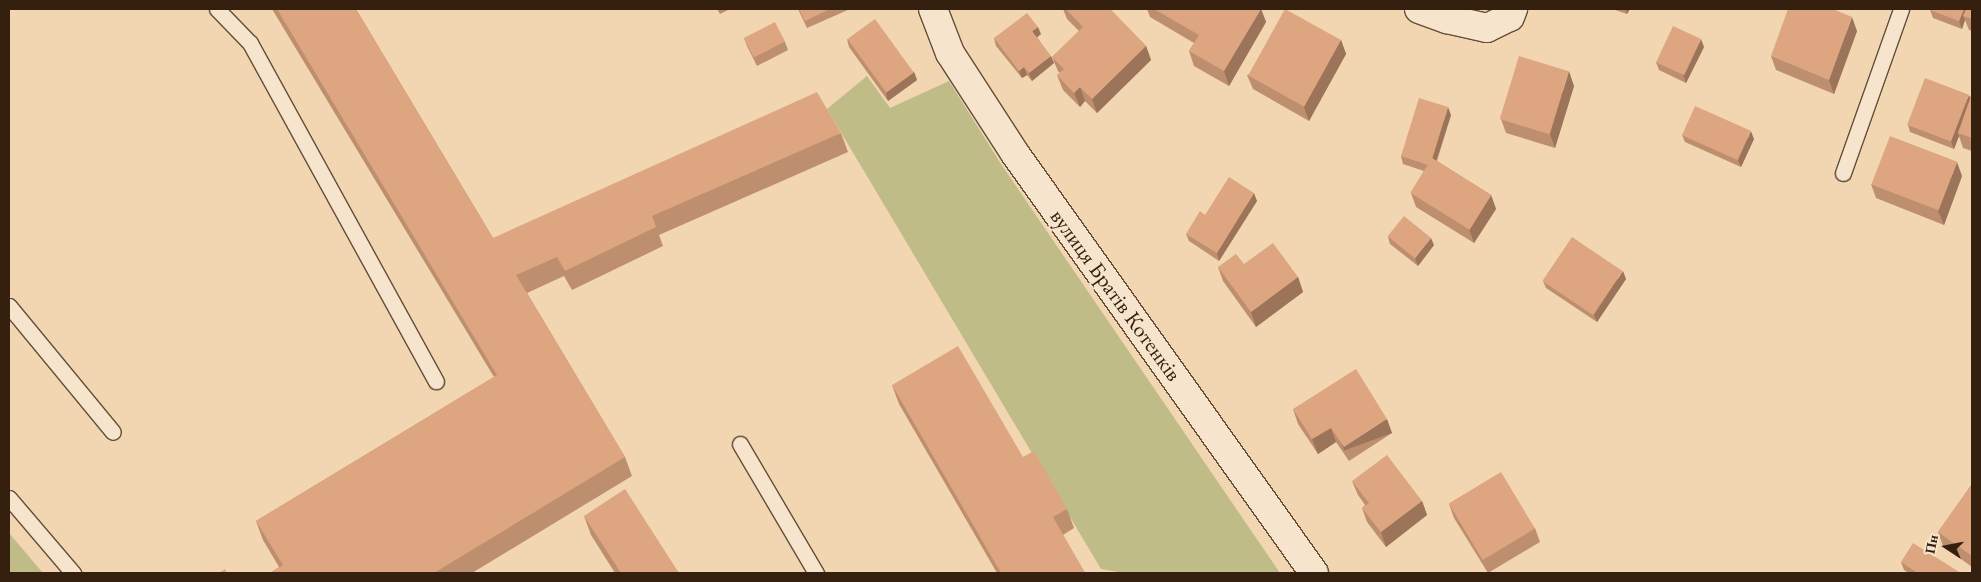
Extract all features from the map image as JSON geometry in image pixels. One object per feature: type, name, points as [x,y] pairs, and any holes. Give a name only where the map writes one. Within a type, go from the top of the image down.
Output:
[{"type":"street","name":"вулиця Братів Котенків","points":[[933,9],[950,53],[1016,155],[1314,573]]},
{"type":"street","points":[[1419,9],[1447,19],[1487,28],[1510,17],[1512,9]]},
{"type":"lane","points":[[217,9],[250,43],[436,381]]},
{"type":"lane","points":[[1843,173],[1901,9]]},
{"type":"lane","points":[[9,306],[113,432]]},
{"type":"lane","points":[[740,444],[816,573]]},
{"type":"lane","points":[[9,498],[73,573]]},
{"type":"shaded area","points":[[867,76],[890,108],[949,81],[1001,164],[1280,573],[1124,573],[1101,569],[827,109]]},
{"type":"shaded area","points":[[9,533],[43,573],[9,573]]},
{"type":"building","points":[[277,9],[356,9],[493,238],[817,92],[841,133],[652,216],[656,227],[565,271],[557,257],[516,275],[625,457],[434,573],[270,573],[283,565],[256,521],[497,375]]},
{"type":"building","points":[[799,9],[830,9],[805,21]]},
{"type":"building","points":[[1066,9],[1110,9],[1146,46],[1092,99],[1080,87],[1074,93],[1057,75],[1064,69],[1052,57],[1083,27]]},
{"type":"building","points":[[1154,9],[1261,9],[1224,71],[1189,51],[1199,35]]},
{"type":"building","points":[[1285,9],[1341,40],[1304,106],[1248,75]]},
{"type":"building","points":[[1788,9],[1833,9],[1852,17],[1829,80],[1771,56]]},
{"type":"building","points":[[1930,9],[1964,9],[1959,21]]},
{"type":"building","points":[[1966,9],[1972,9],[1972,19],[1963,16]]},
{"type":"building","points":[[1027,13],[1038,27],[1032,31],[1051,56],[1029,73],[1024,67],[1019,71],[994,38]]},
{"type":"building","points":[[875,19],[914,72],[886,92],[847,39]]},
{"type":"building","points":[[775,22],[785,42],[754,57],[744,38]]},
{"type":"building","points":[[1673,26],[1701,39],[1684,75],[1656,62]]},
{"type":"building","points":[[1519,56],[1569,71],[1549,134],[1500,119]]},
{"type":"building","points":[[1925,78],[1969,95],[1951,142],[1907,125]]},
{"type":"building","points":[[1972,93],[1972,138],[1958,133]]},
{"type":"building","points":[[1419,98],[1448,107],[1432,159],[1428,165],[1401,156]]},
{"type":"building","points":[[1695,106],[1751,131],[1738,160],[1682,135]]},
{"type":"building","points":[[1890,136],[1957,162],[1939,210],[1871,185]]},
{"type":"building","points":[[1432,158],[1491,195],[1470,230],[1410,193]]},
{"type":"building","points":[[1229,177],[1254,193],[1217,253],[1186,234],[1200,211],[1205,215]]},
{"type":"building","points":[[1404,216],[1431,238],[1415,258],[1388,236]]},
{"type":"building","points":[[1572,237],[1623,271],[1593,315],[1542,281]]},
{"type":"building","points":[[1273,243],[1298,277],[1251,312],[1218,267],[1236,254],[1244,264]]},
{"type":"building","points":[[958,346],[1023,457],[1034,451],[1067,509],[1053,517],[1085,573],[1001,573],[892,385]]},
{"type":"building","points":[[1356,369],[1387,419],[1344,447],[1331,428],[1312,439],[1293,409]]},
{"type":"building","points":[[1387,455],[1422,501],[1381,532],[1362,508],[1369,503],[1352,481]]},
{"type":"building","points":[[1501,472],[1535,529],[1483,560],[1449,503]]},
{"type":"building","points":[[1972,484],[1972,556],[1938,532]]},
{"type":"building","points":[[625,489],[679,573],[621,573],[584,516]]},
{"type":"building","points":[[1913,543],[1961,573],[1915,573],[1901,562]]},
{"type":"building","points":[[225,569],[227,573],[219,573]]}]
